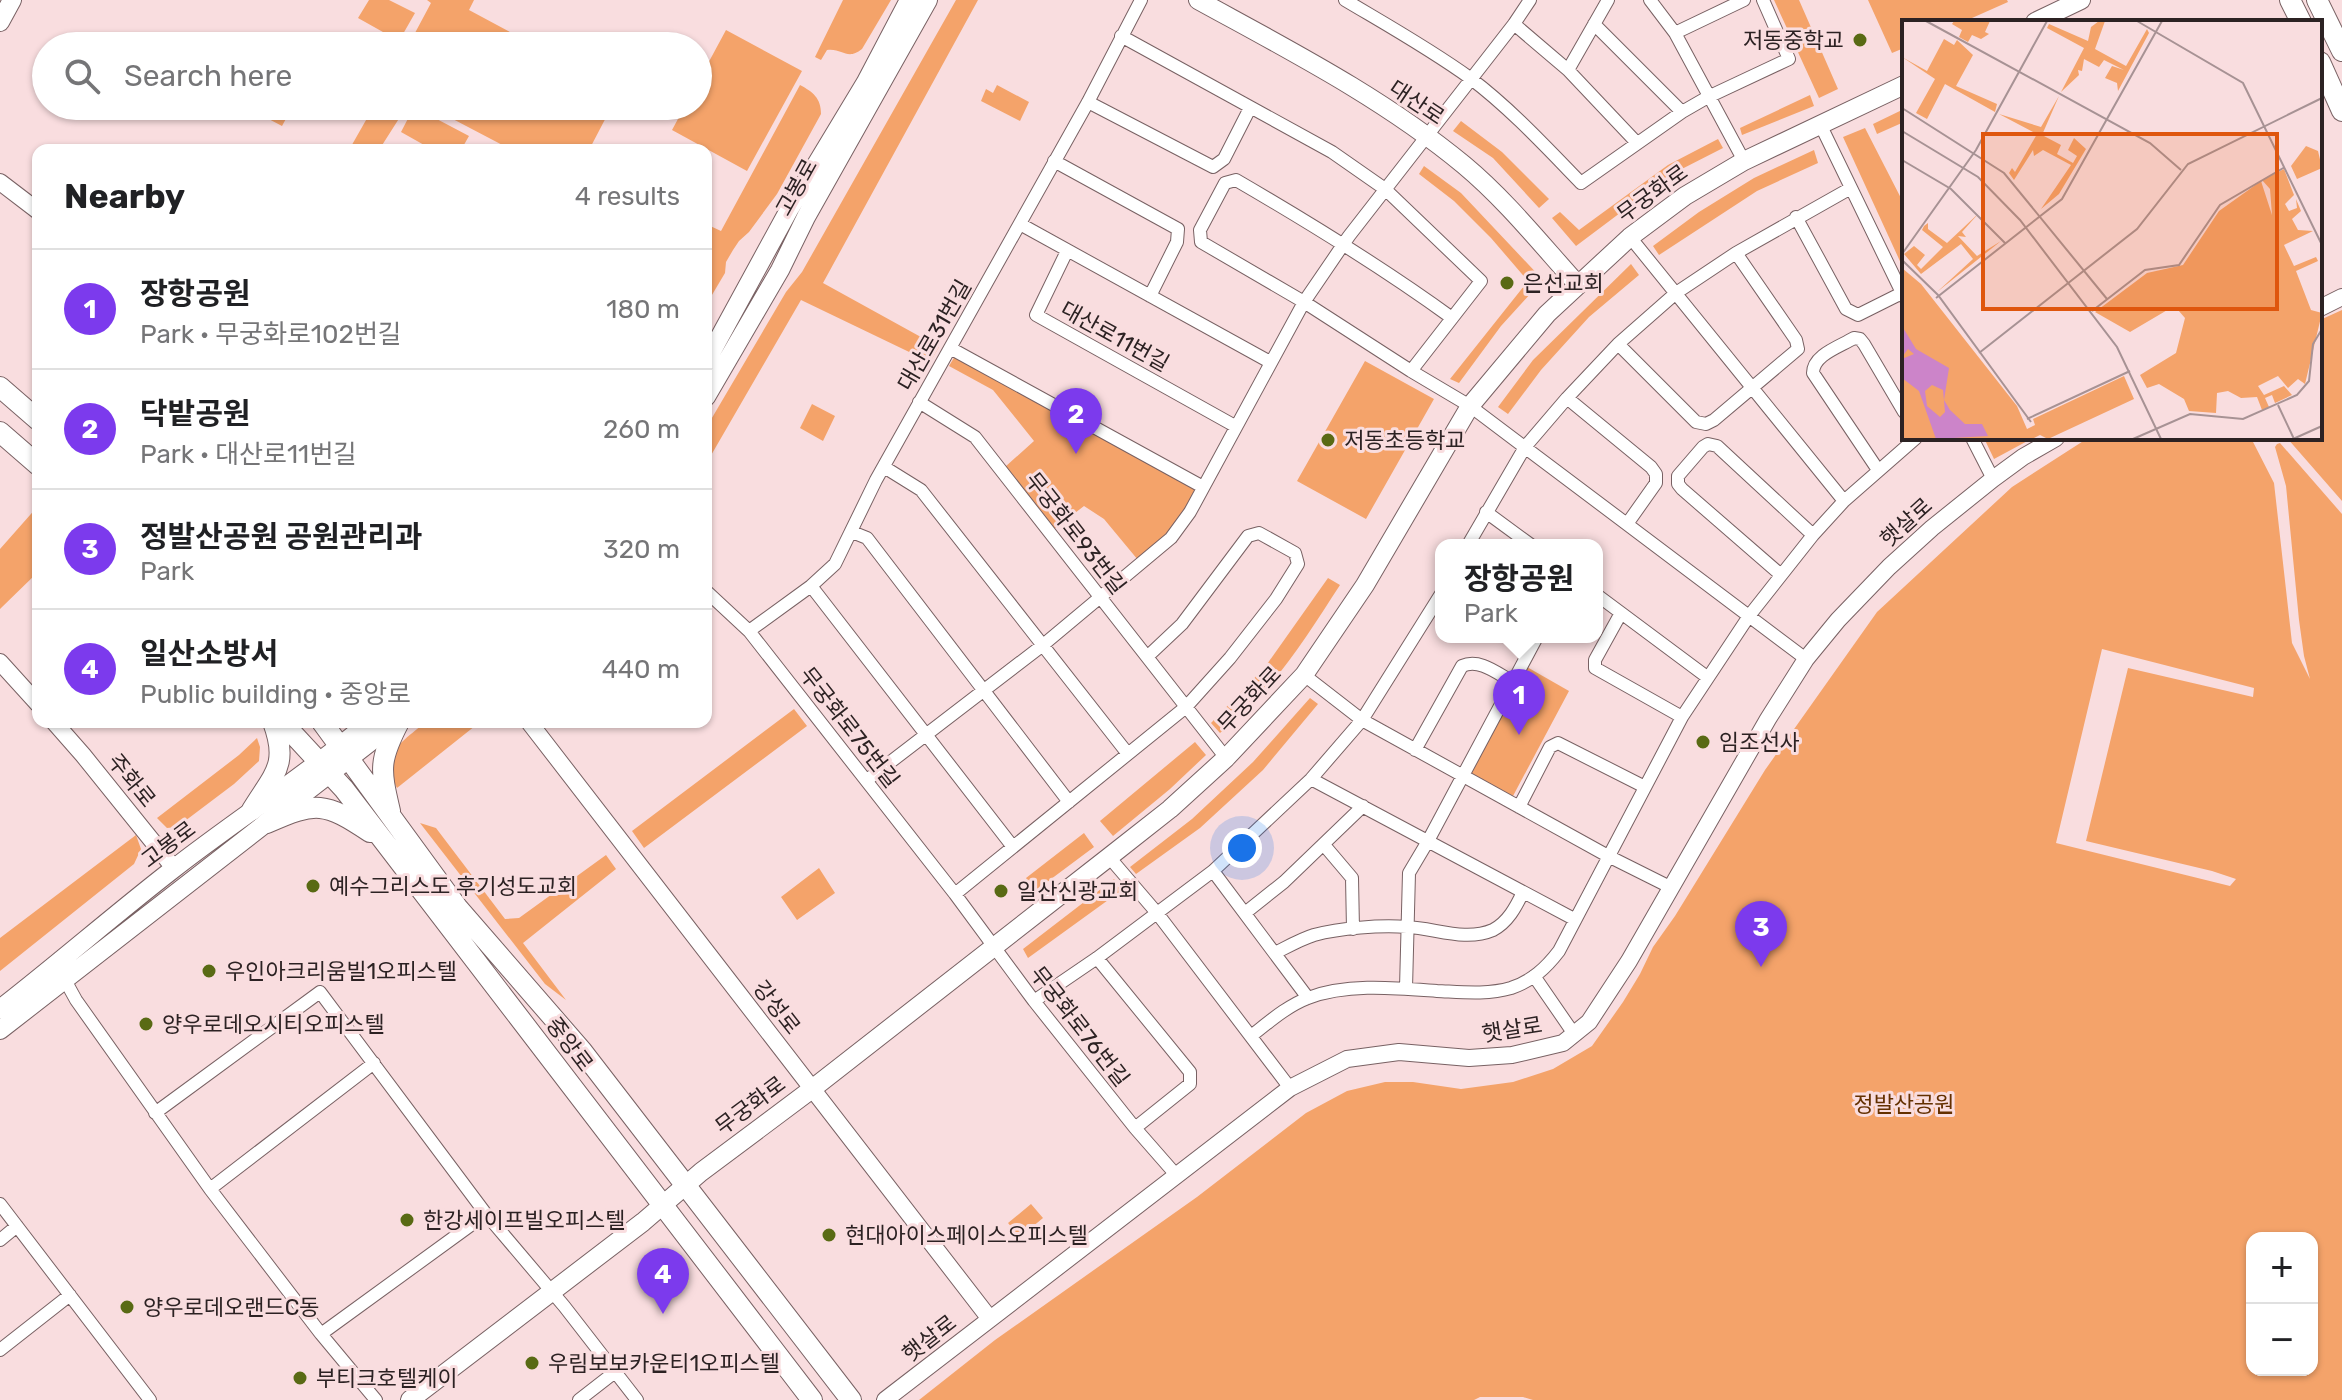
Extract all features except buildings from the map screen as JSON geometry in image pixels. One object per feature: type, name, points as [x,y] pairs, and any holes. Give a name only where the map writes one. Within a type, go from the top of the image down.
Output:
[{"type":"main road","points":[[0,22],[12,0]]},
{"type":"main road","name":"고봉로","points":[[712,351],[790,208],[866,82],[909,0]]},
{"type":"main road","name":"고봉로","points":[[712,387],[780,270],[806,217],[928,0]]},
{"type":"main road","name":"대산로","points":[[1198,0],[1331,72],[1427,136],[1466,167],[1503,203],[1578,285]]},
{"type":"main road","points":[[2044,20],[2081,0]]},
{"type":"main road","points":[[2290,0],[2300,20]]},
{"type":"main road","points":[[2317,0],[2341,46]]},
{"type":"main road","points":[[2322,66],[2342,111]]},
{"type":"main road","name":"무궁화로","points":[[410,1400],[995,947],[1170,809],[1226,758],[1304,675],[1365,585],[1470,406],[1547,314],[1630,237],[1685,196],[1744,161],[1902,86]]},
{"type":"main road","points":[[0,387],[32,415]]},
{"type":"main road","points":[[0,432],[32,460]]},
{"type":"main road","points":[[260,816],[281,753],[275,728]]},
{"type":"main road","name":"중앙로","points":[[288,728],[325,768],[384,842],[812,1400]]},
{"type":"main road","name":"중앙로","points":[[326,728],[457,907],[582,1051],[851,1400]]},
{"type":"main road","name":"고봉로","points":[[344,753],[364,728]]},
{"type":"main road","name":"고봉로","points":[[0,1030],[65,980],[260,816],[344,753],[388,728]]},
{"type":"main road","points":[[391,818],[382,779],[382,763],[395,728]]},
{"type":"main road","points":[[260,816],[301,808],[325,808],[337,812],[384,842]]},
{"type":"main road","name":"고봉로","points":[[0,1009],[174,868],[260,816]]},
{"type":"street","name":"대산로31번길","points":[[749,631],[811,586],[835,564],[919,402],[1088,102],[1141,0]]},
{"type":"street","points":[[1345,0],[1419,43],[1472,80],[1581,183],[1682,112],[1789,59],[1763,0]]},
{"type":"street","points":[[867,780],[1043,645],[1171,538],[1190,512],[1304,302],[1343,243],[1472,80],[1530,0]]},
{"type":"street","points":[[1568,70],[1608,0]]},
{"type":"street","points":[[1650,0],[1675,33],[1744,161]]},
{"type":"street","points":[[1675,33],[1744,0]]},
{"type":"street","points":[[1514,24],[1568,70],[1637,143]]},
{"type":"street","points":[[1594,24],[1682,112]]},
{"type":"street","points":[[1121,36],[1332,152],[1385,189],[1481,281],[1411,371]]},
{"type":"street","points":[[1088,102],[1213,167],[1224,159],[1250,108]]},
{"type":"street","points":[[1821,126],[1902,293]]},
{"type":"street","points":[[1054,161],[1178,229],[1177,242],[1150,296]]},
{"type":"street","points":[[1452,318],[1343,243],[1236,180],[1225,183],[1200,230],[1201,242],[1470,406],[1806,659]]},
{"type":"street","points":[[0,182],[32,206]]},
{"type":"street","points":[[1471,539],[1525,447],[1618,344],[1676,293],[1796,217],[1851,188]]},
{"type":"street","points":[[1796,217],[1846,309],[1858,315],[1902,295]]},
{"type":"street","points":[[1020,224],[1270,362]]},
{"type":"street","points":[[1630,237],[1844,501]]},
{"type":"street","name":"대산로11번길","points":[[1067,251],[1036,315],[1235,426]]},
{"type":"street","points":[[1618,344],[1696,422],[1706,424],[1714,420],[1798,349],[1796,340],[1736,253]]},
{"type":"street","points":[[2322,307],[2342,297]]},
{"type":"street","points":[[1878,470],[1813,373],[1813,365],[1854,338],[1860,339],[1902,409]]},
{"type":"street","points":[[950,348],[1203,487]]},
{"type":"street","points":[[1567,398],[1656,474],[1656,483],[1627,524]]},
{"type":"street","name":"무궁화로93번길","points":[[919,402],[975,437],[1226,758]]},
{"type":"street","points":[[1251,1036],[1308,998],[1348,989],[1406,988],[1482,993],[1509,989],[1534,976],[1550,963],[1682,717],[1749,616],[1844,501],[1914,440]]},
{"type":"street","points":[[1973,440],[1993,479]]},
{"type":"street","name":"햇살로","points":[[885,1400],[1290,1088],[1347,1059],[1399,1052],[1469,1058],[1512,1055],[1563,1043],[1589,1022],[1629,961],[1768,719],[1806,659],[1889,567],[1962,502],[2023,457],[2053,440]]},
{"type":"street","points":[[1781,575],[1682,489],[1678,476],[1703,447],[1708,444],[1717,446],[1813,535]]},
{"type":"street","points":[[884,467],[921,490],[1128,754]]},
{"type":"street","points":[[1486,512],[1521,539]]},
{"type":"street","points":[[852,532],[867,538],[1069,802]]},
{"type":"street","points":[[955,894],[1186,707],[1230,658],[1276,599],[1298,564],[1295,553],[1259,533],[1248,536],[1182,624],[1147,657]]},
{"type":"street","points":[[811,586],[1013,847]]},
{"type":"street","name":"무궁화로75번길","points":[[712,597],[749,631],[995,947]]},
{"type":"street","points":[[1603,600],[1707,677]]},
{"type":"street","points":[[1034,1001],[1213,871],[1311,779],[1362,720],[1435,613]]},
{"type":"street","points":[[1621,613],[1595,660],[1595,668],[1682,717]]},
{"type":"street","points":[[1406,988],[1409,873],[1534,643]]},
{"type":"street","points":[[0,662],[32,697]]},
{"type":"street","points":[[1415,750],[1462,666],[1470,662],[1478,663],[1513,682]]},
{"type":"street","points":[[1304,675],[1362,720],[1670,887]]},
{"type":"street","name":"주화로","points":[[59,728],[174,868]]},
{"type":"street","name":"강성로","points":[[534,728],[990,1319]]},
{"type":"street","points":[[1519,807],[1550,747],[1558,743],[1645,787]]},
{"type":"street","points":[[1311,779],[1574,919]]},
{"type":"street","points":[[1245,913],[1324,845],[1363,806]]},
{"type":"street","points":[[1324,845],[1352,878],[1353,929]]},
{"type":"street","points":[[1109,857],[1157,913],[1290,1088]]},
{"type":"street","points":[[1213,871],[1308,998]]},
{"type":"street","points":[[1275,953],[1312,935],[1353,929],[1407,927],[1468,935],[1491,931],[1502,925],[1523,892]]},
{"type":"street","name":"무궁화로76번길","points":[[995,947],[1034,1001],[1177,1176]]},
{"type":"street","points":[[1097,958],[1190,1072],[1190,1084],[1135,1128]]},
{"type":"street","points":[[1534,976],[1574,1034]]},
{"type":"street","points":[[65,980],[210,1189],[321,1334],[376,1400]]},
{"type":"street","points":[[155,1113],[320,992],[486,1214],[637,1400]]},
{"type":"street","points":[[210,1189],[374,1063]]},
{"type":"street","points":[[0,1204],[150,1400]]},
{"type":"street","points":[[321,1334],[486,1214]]},
{"type":"street","points":[[0,1240],[17,1226]]},
{"type":"street","points":[[0,1350],[70,1295]]},
{"type":"street","points":[[579,1400],[615,1372]]},
{"type":"green space","points":[[369,0],[389,0],[415,13],[404,32],[383,32],[358,18]]},
{"type":"green space","points":[[427,0],[474,0],[469,10],[510,32],[415,32],[431,3]]},
{"type":"green space","points":[[843,0],[891,0],[862,49],[852,54],[827,50],[821,60],[815,57]]},
{"type":"green space","points":[[956,0],[978,0],[823,283],[939,347],[930,362],[801,300],[712,454],[712,418],[786,292],[802,272]]},
{"type":"green space","points":[[1774,0],[1799,0],[1838,89],[1819,98]]},
{"type":"green space","points":[[1868,0],[2008,2],[1968,20],[1902,20],[1902,49],[1892,53]]},
{"type":"green space","points":[[726,30],[802,71],[747,171],[712,152],[712,144],[698,144],[672,130],[677,120],[712,120],[712,56]]},
{"type":"green space","points":[[800,85],[809,90],[820,104],[821,114],[777,194],[733,250],[726,262],[725,273],[712,295],[712,227],[721,231]]},
{"type":"green space","points":[[997,85],[1029,102],[1020,121],[981,101],[986,89],[993,93]]},
{"type":"green space","points":[[1810,95],[1814,106],[1742,135],[1740,128]]},
{"type":"green space","points":[[1902,110],[1902,123],[1877,134],[1873,124]]},
{"type":"green space","points":[[271,120],[285,120],[282,126]]},
{"type":"green space","points":[[366,120],[398,120],[383,144],[352,144]]},
{"type":"green space","points":[[407,120],[439,120],[469,136],[464,144],[422,144],[401,132]]},
{"type":"green space","points":[[455,120],[605,120],[592,144],[501,144]]},
{"type":"green space","points":[[1461,121],[1502,152],[1549,199],[1539,208],[1493,158],[1453,131]]},
{"type":"green space","points":[[1865,128],[1902,200],[1902,266],[1843,137]]},
{"type":"green space","points":[[1718,139],[1723,148],[1672,174],[1576,246],[1552,218],[1560,212],[1579,230],[1668,165]]},
{"type":"green space","points":[[1814,150],[1818,163],[1757,191],[1659,255],[1653,246],[1699,212],[1754,178]]},
{"type":"green space","points":[[1424,166],[1461,193],[1543,280],[1501,326],[1459,383],[1450,379],[1528,281],[1454,201],[1419,174]]},
{"type":"green space","points":[[1631,264],[1639,275],[1589,317],[1541,370],[1508,414],[1498,407],[1533,360]]},
{"type":"green space","points":[[2342,310],[2342,501],[2289,440],[2322,440],[2322,319]]},
{"type":"green space","points":[[955,356],[1195,488],[1179,519],[1138,560],[1104,519],[1084,506],[1053,530],[1005,467],[1034,441],[993,390],[949,366]]},
{"type":"green space","points":[[1365,361],[1434,399],[1366,519],[1297,481]]},
{"type":"green space","points":[[812,404],[835,416],[823,441],[800,428]]},
{"type":"green space","points":[[1985,440],[2029,440],[1994,459]]},
{"type":"green space","name":"정발산공원","points":[[2085,440],[2252,440],[2274,483],[2292,643],[2310,679],[2299,620],[2286,486],[2275,447],[2280,443],[2342,514],[2342,1400],[1533,1400],[1523,1397],[1480,1397],[1474,1400],[919,1400],[995,1340],[1197,1197],[1306,1113],[1347,1091],[1385,1082],[1413,1082],[1461,1089],[1513,1082],[1553,1069],[1592,1046],[1623,1002],[1653,947],[1765,770],[1877,612],[2012,487]],"holes":[[[2102,649],[2254,688],[2253,697],[2128,668],[2086,841],[2236,879],[2230,886],[2056,843]]]},
{"type":"green space","points":[[32,513],[32,578],[0,609],[0,549]]},
{"type":"green space","points":[[1328,578],[1340,585],[1300,645],[1255,701],[1220,733],[1211,723],[1265,667]]},
{"type":"green space","points":[[1527,667],[1569,691],[1513,796],[1471,774]]},
{"type":"green space","points":[[1310,698],[1318,704],[1263,770],[1200,828],[1136,874],[1130,867],[1192,819],[1253,762]]},
{"type":"green space","points":[[794,709],[807,726],[644,848],[632,831]]},
{"type":"green space","points":[[419,728],[472,728],[397,788],[389,762],[402,742]]},
{"type":"green space","points":[[257,738],[259,761],[234,784],[177,827],[167,828],[157,818],[239,755]]},
{"type":"green space","points":[[1195,742],[1206,755],[1113,836],[1100,821]]},
{"type":"green space","points":[[420,823],[436,828],[505,919],[519,918],[606,855],[616,869],[523,943],[566,1000],[545,984]]},
{"type":"green space","points":[[1084,833],[1094,847],[1035,891],[1026,878]]},
{"type":"green space","points":[[136,835],[141,849],[134,864],[0,971],[0,938]]},
{"type":"green space","points":[[819,868],[835,893],[797,920],[781,897]]},
{"type":"green space","points":[[1114,879],[1122,890],[1028,958],[1023,949]]},
{"type":"green space","points":[[1031,1204],[1043,1218],[1020,1237],[1008,1223]]},
{"type":"place","name":"저동중학교","points":[[1860,40]]},
{"type":"place","name":"은선교회","points":[[1507,283]]},
{"type":"place","name":"저동초등학교","points":[[1328,440]]},
{"type":"place","name":"닥밭공원","points":[[1076,454]]},
{"type":"place","name":"장항공원","points":[[1519,735]]},
{"type":"place","name":"임조선사","points":[[1703,742]]},
{"type":"place","name":"예수그리스도 후기성도교회","points":[[313,886]]},
{"type":"place","name":"일산신광교회","points":[[1001,891]]},
{"type":"place","name":"정발산공원 공원관리과","points":[[1761,967]]},
{"type":"place","name":"우인아크리움빌1오피스텔","points":[[209,971]]},
{"type":"place","name":"양우로데오시티오피스텔","points":[[146,1024]]},
{"type":"place","name":"한강세이프빌오피스텔","points":[[407,1220]]},
{"type":"place","name":"현대아이스페이스오피스텔","points":[[829,1235]]},
{"type":"place","name":"양우로데오랜드C동","points":[[127,1307]]},
{"type":"place","name":"일산소방서","points":[[663,1314]]},
{"type":"place","name":"우림보보카운티1오피스텔","points":[[532,1363]]},
{"type":"place","name":"부티크호텔케이","points":[[300,1378]]}]
